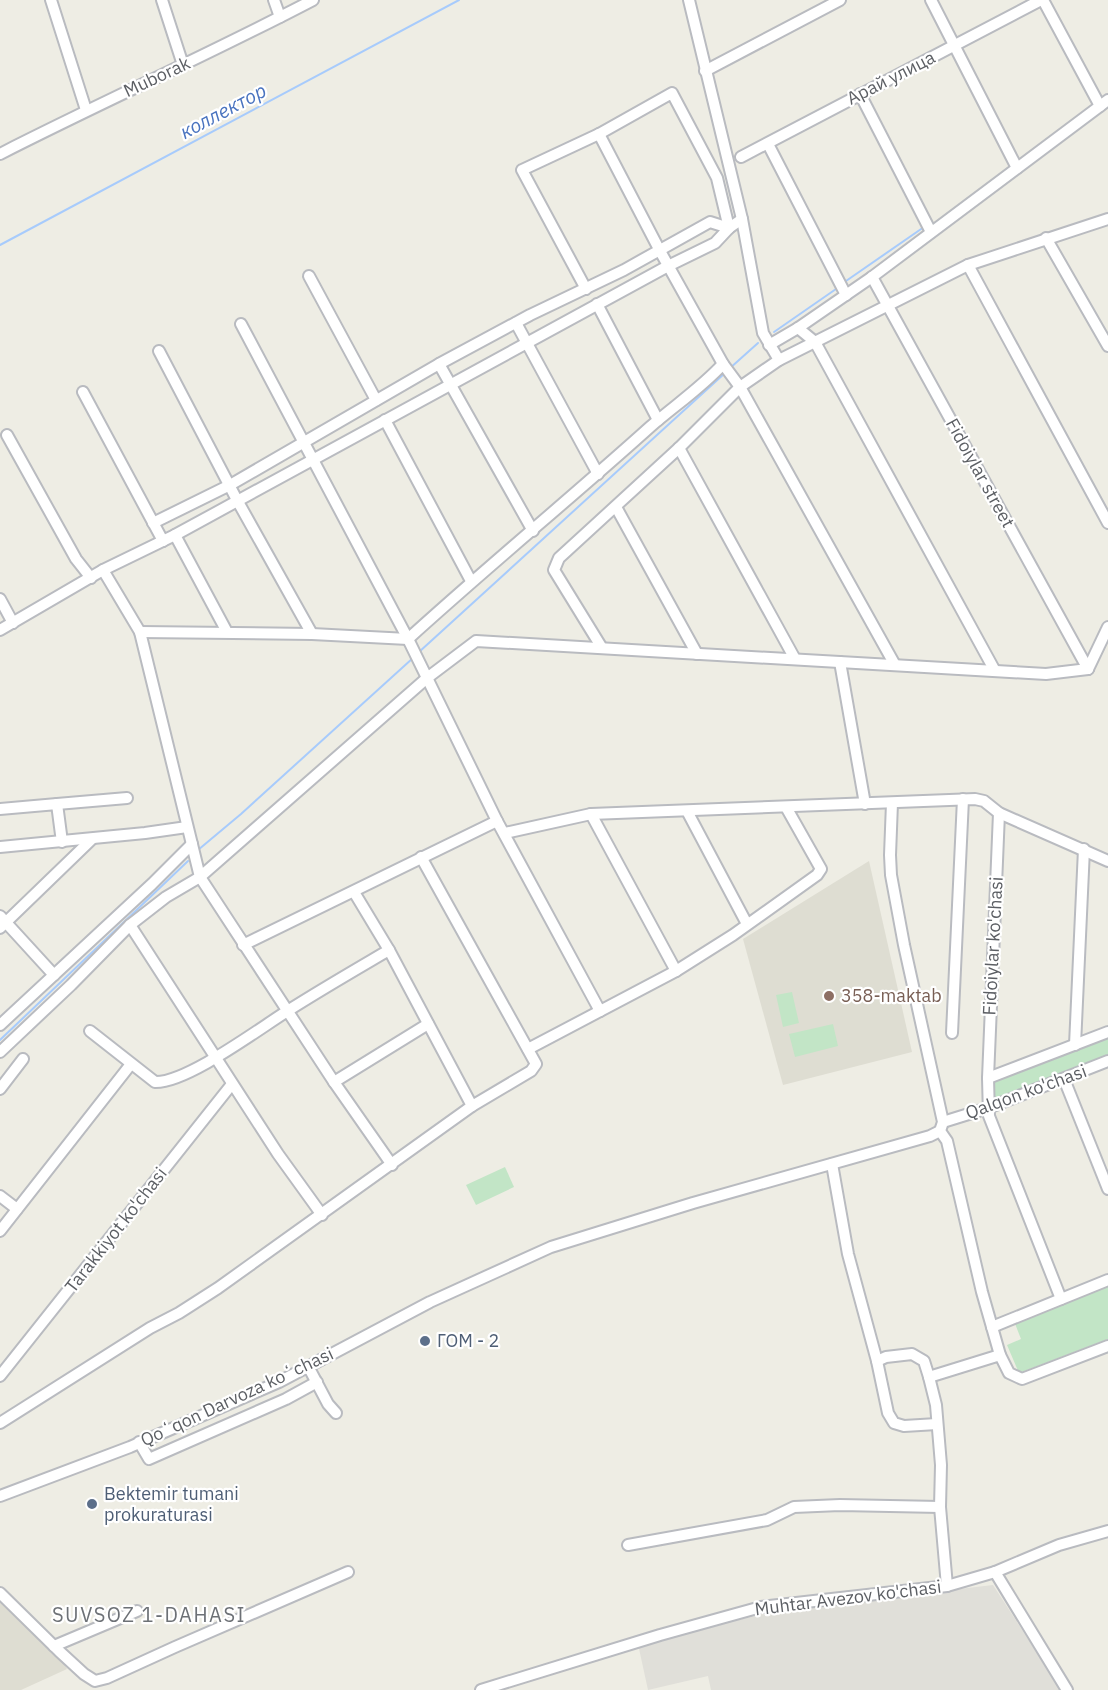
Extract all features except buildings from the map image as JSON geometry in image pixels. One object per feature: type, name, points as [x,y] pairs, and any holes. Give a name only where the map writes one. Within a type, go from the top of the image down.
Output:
[{"type":"street","points":[[51,0],[86,110]]},
{"type":"street","points":[[162,0],[183,64]]},
{"type":"street","points":[[274,0],[280,18]]},
{"type":"street","name":"Muborak","points":[[0,154],[313,0]]},
{"type":"street","points":[[689,0],[742,219],[763,333],[778,360]]},
{"type":"street","points":[[705,71],[840,0]]},
{"type":"street","points":[[931,0],[1017,168]]},
{"type":"street","points":[[770,345],[872,277],[1104,103],[1042,0]]},
{"type":"street","name":"Арай улица","points":[[741,157],[1042,0]]},
{"type":"street","points":[[586,289],[522,170],[599,134],[672,93],[717,178],[729,228]]},
{"type":"street","points":[[860,94],[931,232]]},
{"type":"street","points":[[599,134],[668,266],[723,364],[740,387],[895,665]]},
{"type":"street","points":[[768,144],[846,295]]},
{"type":"street","points":[[0,630],[103,570],[175,535],[597,304],[716,243],[729,228],[742,219]]},
{"type":"street","points":[[602,648],[554,570],[559,558],[679,448],[740,387],[778,360],[968,266],[1108,219]]},
{"type":"street","points":[[153,523],[230,485],[516,322],[660,251],[710,222],[729,228]]},
{"type":"street","points":[[1046,238],[1108,346]]},
{"type":"street","points":[[968,266],[1108,523]]},
{"type":"street","points":[[309,276],[376,400]]},
{"type":"street","name":"Fidoiylar street","points":[[872,277],[1089,669]]},
{"type":"street","points":[[597,304],[658,420]]},
{"type":"street","points":[[516,322],[598,474]]},
{"type":"street","points":[[241,324],[408,639],[497,820],[600,1011]]},
{"type":"street","points":[[798,328],[815,342],[995,670]]},
{"type":"street","points":[[159,351],[237,500],[312,634]]},
{"type":"street","points":[[439,364],[533,531]]},
{"type":"street","points":[[140,632],[312,634],[408,639],[471,581],[533,531],[658,420],[710,379],[723,364]]},
{"type":"street","points":[[83,392],[163,541]]},
{"type":"street","points":[[385,420],[471,581]]},
{"type":"street","points":[[7,435],[76,558],[91,578]]},
{"type":"street","points":[[679,448],[795,659]]},
{"type":"street","points":[[616,507],[697,654]]},
{"type":"street","points":[[175,535],[227,632]]},
{"type":"street","points":[[103,570],[140,632],[200,877],[334,1082],[392,1165]]},
{"type":"street","points":[[0,599],[13,623]]},
{"type":"street","points":[[0,1052],[130,925],[166,897],[200,877],[427,678],[476,641],[1046,674],[1089,669],[1108,627]]},
{"type":"street","points":[[840,662],[865,804]]},
{"type":"street","points":[[0,809],[127,798]]},
{"type":"street","points":[[505,833],[591,814],[963,799],[984,801],[999,813],[1108,861]]},
{"type":"street","name":"Fidoiylar ko'chasi","points":[[952,1033],[963,799]]},
{"type":"street","points":[[892,803],[891,875],[904,945],[942,1127],[982,1292],[1000,1354],[1009,1373],[1022,1378],[1108,1346]]},
{"type":"street","points":[[57,804],[62,842]]},
{"type":"street","points":[[528,1049],[676,970],[747,924],[816,875],[821,869],[786,807]]},
{"type":"street","points":[[687,811],[747,924]]},
{"type":"street","name":"Fidoiylar ko'chasi","points":[[999,813],[988,1078],[989,1116],[1061,1299]]},
{"type":"street","points":[[591,814],[676,970]]},
{"type":"street","points":[[243,945],[497,820]]},
{"type":"street","points":[[0,847],[92,839],[187,827]]},
{"type":"street","points":[[54,975],[2,922],[92,839]]},
{"type":"street","points":[[0,1025],[192,844]]},
{"type":"street","points":[[1075,1045],[1084,849]]},
{"type":"street","points":[[0,1423],[218,1288],[472,1106],[531,1071],[536,1064],[421,857]]},
{"type":"street","points":[[354,891],[472,1106]]},
{"type":"street","points":[[130,925],[278,1154],[322,1215]]},
{"type":"street","points":[[90,1030],[155,1082],[171,1080],[216,1057],[288,1010],[388,950]]},
{"type":"street","points":[[334,1082],[428,1024]]},
{"type":"street","points":[[988,1078],[1108,1032]]},
{"type":"street","points":[[0,1089],[23,1059]]},
{"type":"street","name":"Qalqon ko'chasi","points":[[832,1164],[942,1127],[1108,1061]]},
{"type":"street","points":[[0,1231],[131,1064]]},
{"type":"street","points":[[1064,1079],[1108,1190]]},
{"type":"street","name":"Tarakkiyot ko'chasi","points":[[0,1376],[232,1084]]},
{"type":"street","points":[[832,1164],[848,1254],[877,1361],[888,1413],[894,1423],[904,1426],[937,1424]]},
{"type":"street","name":"Qoʻqon Darvoza koʻchasi","points":[[0,1496],[139,1442],[309,1368],[421,1307],[564,1243],[693,1203],[832,1164]]},
{"type":"street","points":[[0,1196],[17,1209]]},
{"type":"street","points":[[992,1328],[1108,1280]]},
{"type":"street","points":[[877,1361],[886,1357],[912,1354],[924,1362],[929,1377],[936,1406],[941,1465],[940,1507],[947,1586]]},
{"type":"street","points":[[929,1377],[1000,1354]]},
{"type":"street","points":[[309,1368],[336,1413]]},
{"type":"street","points":[[139,1442],[149,1459],[286,1399],[317,1382]]},
{"type":"street","points":[[628,1545],[767,1520],[794,1507],[849,1505],[940,1507]]},
{"type":"street","name":"Muhtar Avezov ko'chasi","points":[[481,1690],[760,1606],[947,1586],[995,1572],[1059,1545],[1108,1531]]},
{"type":"street","points":[[0,1593],[84,1674],[95,1681],[107,1678],[348,1572]]},
{"type":"street","points":[[995,1572],[1068,1690]]},
{"type":"street","points":[[54,1646],[137,1611]]},
{"type":"shaded area","name":"358-maktab","points":[[869,861],[912,1052],[783,1085],[743,939]]},
{"type":"shaded area","points":[[993,1585],[1061,1690],[711,1690],[708,1676],[648,1690],[638,1644],[781,1610]]},
{"type":"shaded area","points":[[0,1599],[57,1653],[67,1669],[21,1690],[0,1690]]},
{"type":"green space","points":[[792,992],[799,1023],[783,1027],[776,995]]},
{"type":"green space","points":[[833,1024],[838,1046],[795,1057],[789,1034]]},
{"type":"green space","points":[[1108,1035],[1108,1058],[1000,1101],[992,1100],[992,1080]]},
{"type":"green space","points":[[505,1167],[514,1187],[476,1205],[466,1185]]},
{"type":"green space","points":[[1108,1285],[1108,1339],[1019,1373],[1007,1345],[1021,1339],[1014,1321]]},
{"type":"waterway","name":"коллектор","points":[[0,245],[459,0]]},
{"type":"waterway","points":[[846,281],[924,227]]},
{"type":"waterway","points":[[774,332],[836,289]]},
{"type":"waterway","points":[[729,369],[758,343]]},
{"type":"waterway","points":[[419,652],[725,373]]},
{"type":"waterway","points":[[198,850],[413,658]]},
{"type":"waterway","points":[[0,1040],[188,861]]},
{"type":"place","name":"358-maktab","points":[[829,996]]},
{"type":"place","name":"ГОМ - 2","points":[[425,1341]]},
{"type":"place","name":"Bektemir tumani prokuraturasi","points":[[92,1504]]},
{"type":"district","name":"SUVSOZ 1-DAHASI","points":[[149,1615]]}]
